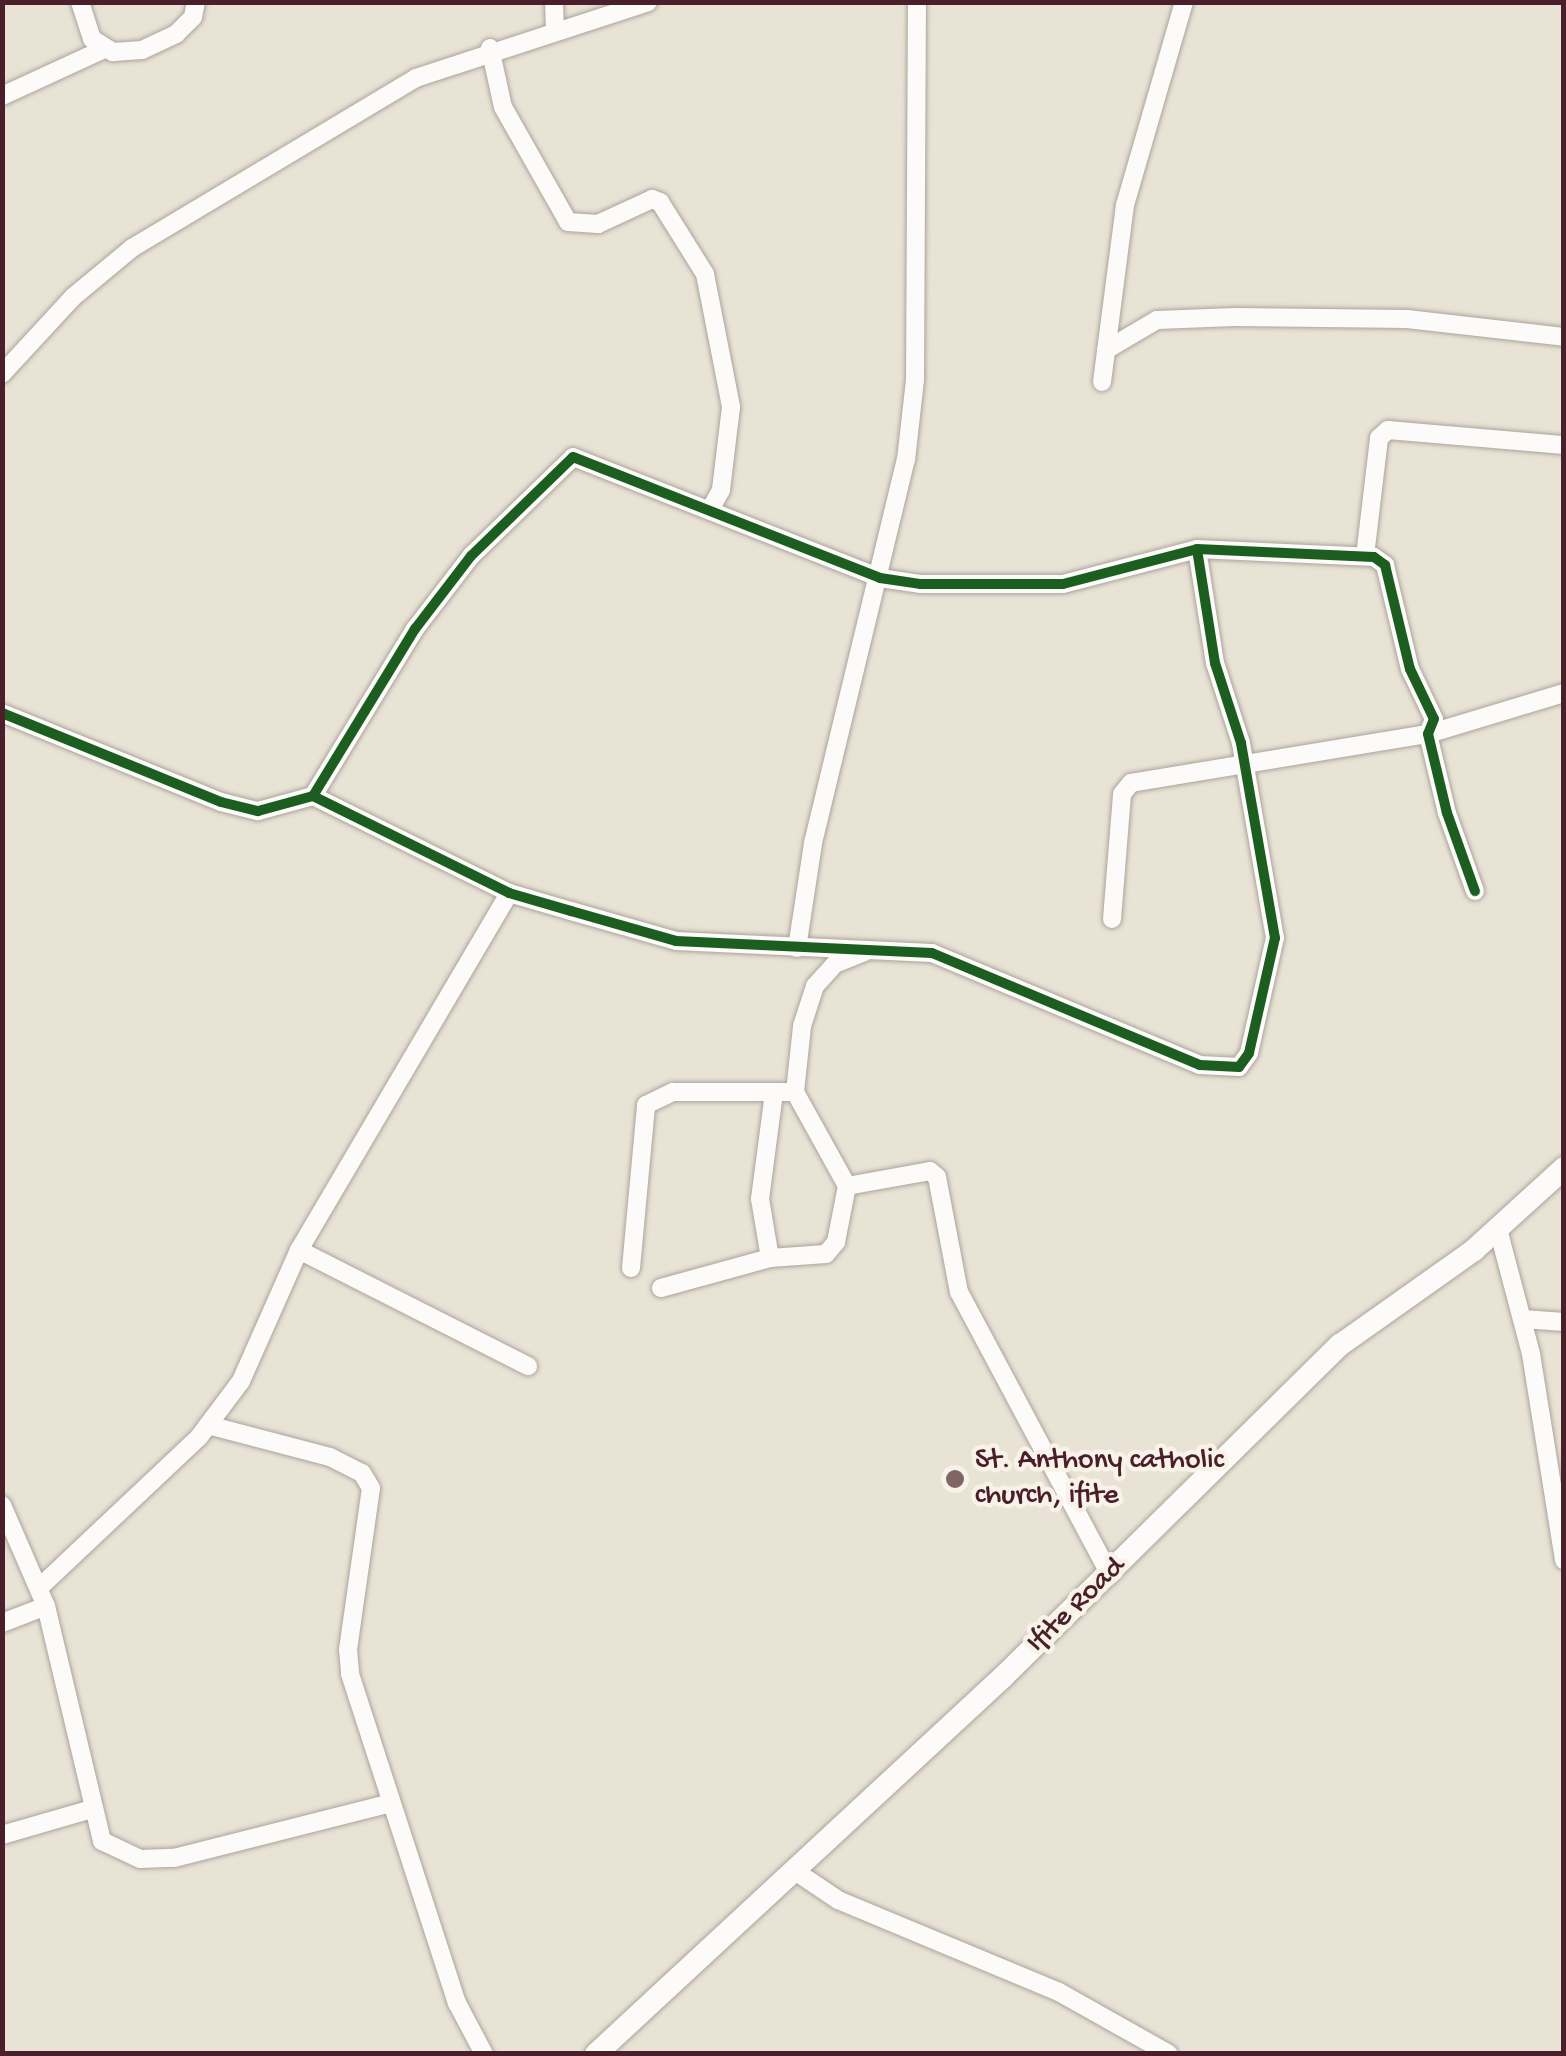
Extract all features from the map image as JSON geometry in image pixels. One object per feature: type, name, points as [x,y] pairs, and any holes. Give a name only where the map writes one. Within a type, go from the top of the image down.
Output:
[{"type":"street","points":[[80,2],[102,50]]},
{"type":"street","points":[[2,96],[102,50],[142,50],[176,34],[193,17],[196,2]]},
{"type":"street","points":[[554,2],[555,31]]},
{"type":"street","points":[[2,374],[73,297],[171,220],[416,78],[490,48],[648,2]]},
{"type":"street","points":[[797,948],[813,843],[906,460],[915,380],[917,2]]},
{"type":"street","points":[[1102,382],[1125,205],[1184,2]]},
{"type":"street","points":[[490,48],[503,107],[568,222],[598,224],[652,199],[668,211],[704,274],[716,306],[730,407],[721,490],[710,510]]},
{"type":"street","points":[[1106,350],[1156,320],[1215,318],[1407,319],[1564,337]]},
{"type":"street","points":[[1365,556],[1379,438],[1388,430],[1564,445]]},
{"type":"street","points":[[313,796],[415,629],[471,556],[573,457],[880,578],[1063,584],[1197,549],[1365,556],[1385,566],[1410,669],[1434,719],[1428,734],[1475,891]]},
{"type":"street","points":[[2,714],[221,802],[258,811],[313,796],[509,893],[676,941],[932,953],[1182,1058],[1239,1067],[1249,1053],[1275,938],[1243,761],[1215,663],[1197,549]]},
{"type":"street","points":[[1112,918],[1126,787],[1243,761],[1428,734],[1564,692]]},
{"type":"street","points":[[40,1587],[208,1425],[242,1381],[299,1250],[509,893]]},
{"type":"street","points":[[661,1288],[770,1258],[826,1254],[836,1242],[847,1186],[795,1092],[802,1026],[815,986],[836,964],[875,948]]},
{"type":"street","points":[[631,1268],[646,1105],[673,1092],[795,1092]]},
{"type":"street","points":[[770,1258],[760,1199],[774,1093]]},
{"type":"street","name":"Ifite Road","points":[[596,2054],[1110,1575],[1340,1346],[1498,1229],[1564,1168]]},
{"type":"street","points":[[847,1186],[930,1170],[937,1177],[960,1292],[1110,1575]]},
{"type":"street","points":[[1498,1229],[1523,1318],[1564,1560]]},
{"type":"street","points":[[299,1250],[528,1366]]},
{"type":"street","points":[[1523,1318],[1564,1322]]},
{"type":"street","points":[[208,1425],[330,1457],[362,1473],[371,1488],[348,1650],[388,1804],[457,2003],[484,2054]]},
{"type":"street","points":[[2,1505],[46,1606],[102,1841],[156,1860],[388,1804]]},
{"type":"street","points":[[2,1623],[46,1606]]},
{"type":"street","points":[[2,1835],[92,1809]]},
{"type":"street","points":[[795,1871],[838,1900],[1060,1992],[1169,2054]]},
{"type":"cycle path","points":[[2,713],[221,802],[258,811],[313,796],[415,629],[471,556],[573,457],[880,578],[920,584],[1063,584],[1197,549],[1374,557],[1385,565],[1410,669],[1434,719],[1428,734],[1447,813],[1475,891]]},
{"type":"cycle path","points":[[313,796],[509,893],[676,941],[932,953],[1200,1065],[1239,1067],[1249,1053],[1275,938],[1241,743],[1215,663],[1197,549]]},
{"type":"place","name":"St. Anthony catholic church, ifite","points":[[955,1479]]}]
